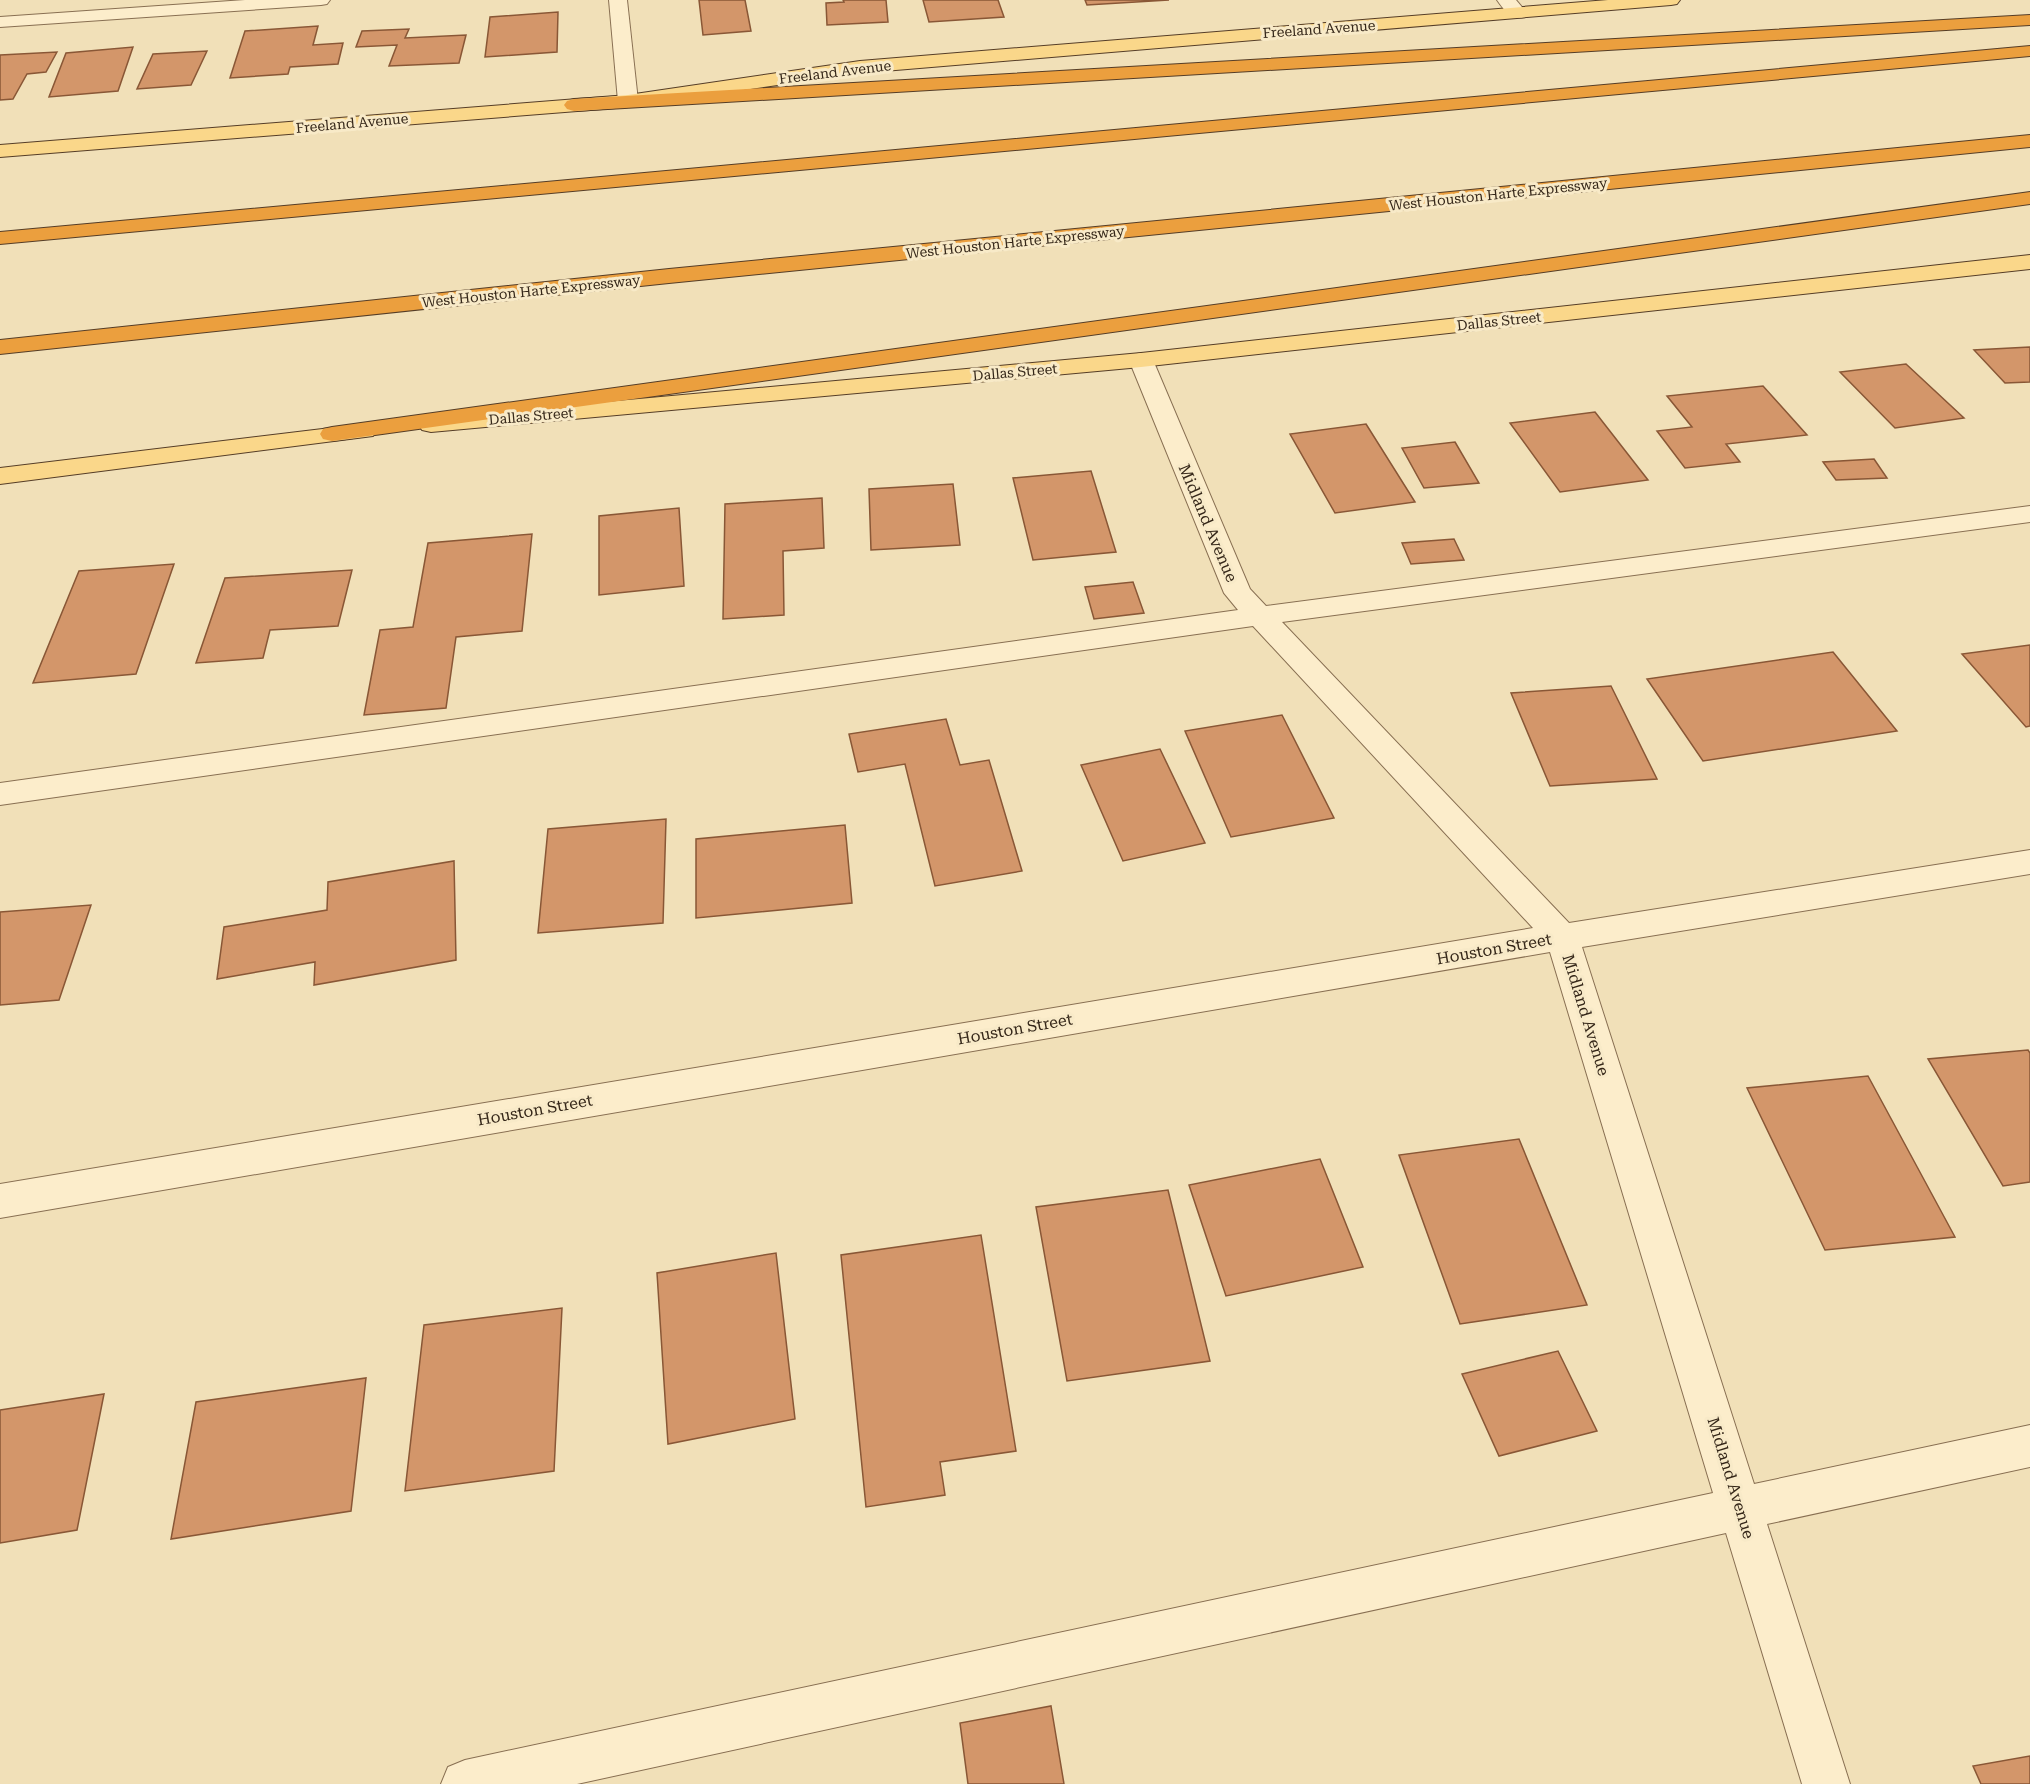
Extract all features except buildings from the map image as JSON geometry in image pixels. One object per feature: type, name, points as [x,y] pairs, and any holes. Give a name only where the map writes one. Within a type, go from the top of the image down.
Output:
[{"type":"highway","points":[[574,105],[2030,20]]},
{"type":"highway","points":[[0,238],[2030,51]]},
{"type":"highway","name":"West Houston Harte Expressway","points":[[0,347],[669,276],[2030,141]]},
{"type":"highway","points":[[332,434],[2030,198]]},
{"type":"main road","name":"Freeland Avenue","points":[[0,151],[628,101],[860,67],[1512,7],[1671,0]]},
{"type":"main road","name":"Dallas Street","points":[[0,476],[332,434],[1141,360],[2030,262]]},
{"type":"street","points":[[0,22],[321,0]]},
{"type":"street","points":[[618,0],[628,101]]},
{"type":"street","name":"Midland Avenue","points":[[1141,360],[1238,593],[1562,937],[1826,1784]]},
{"type":"street","points":[[0,794],[1259,616],[2030,514]]},
{"type":"street","name":"Houston Street","points":[[0,1201],[1562,937],[2030,862]]},
{"type":"street","points":[[465,1784],[2030,1446]]}]
